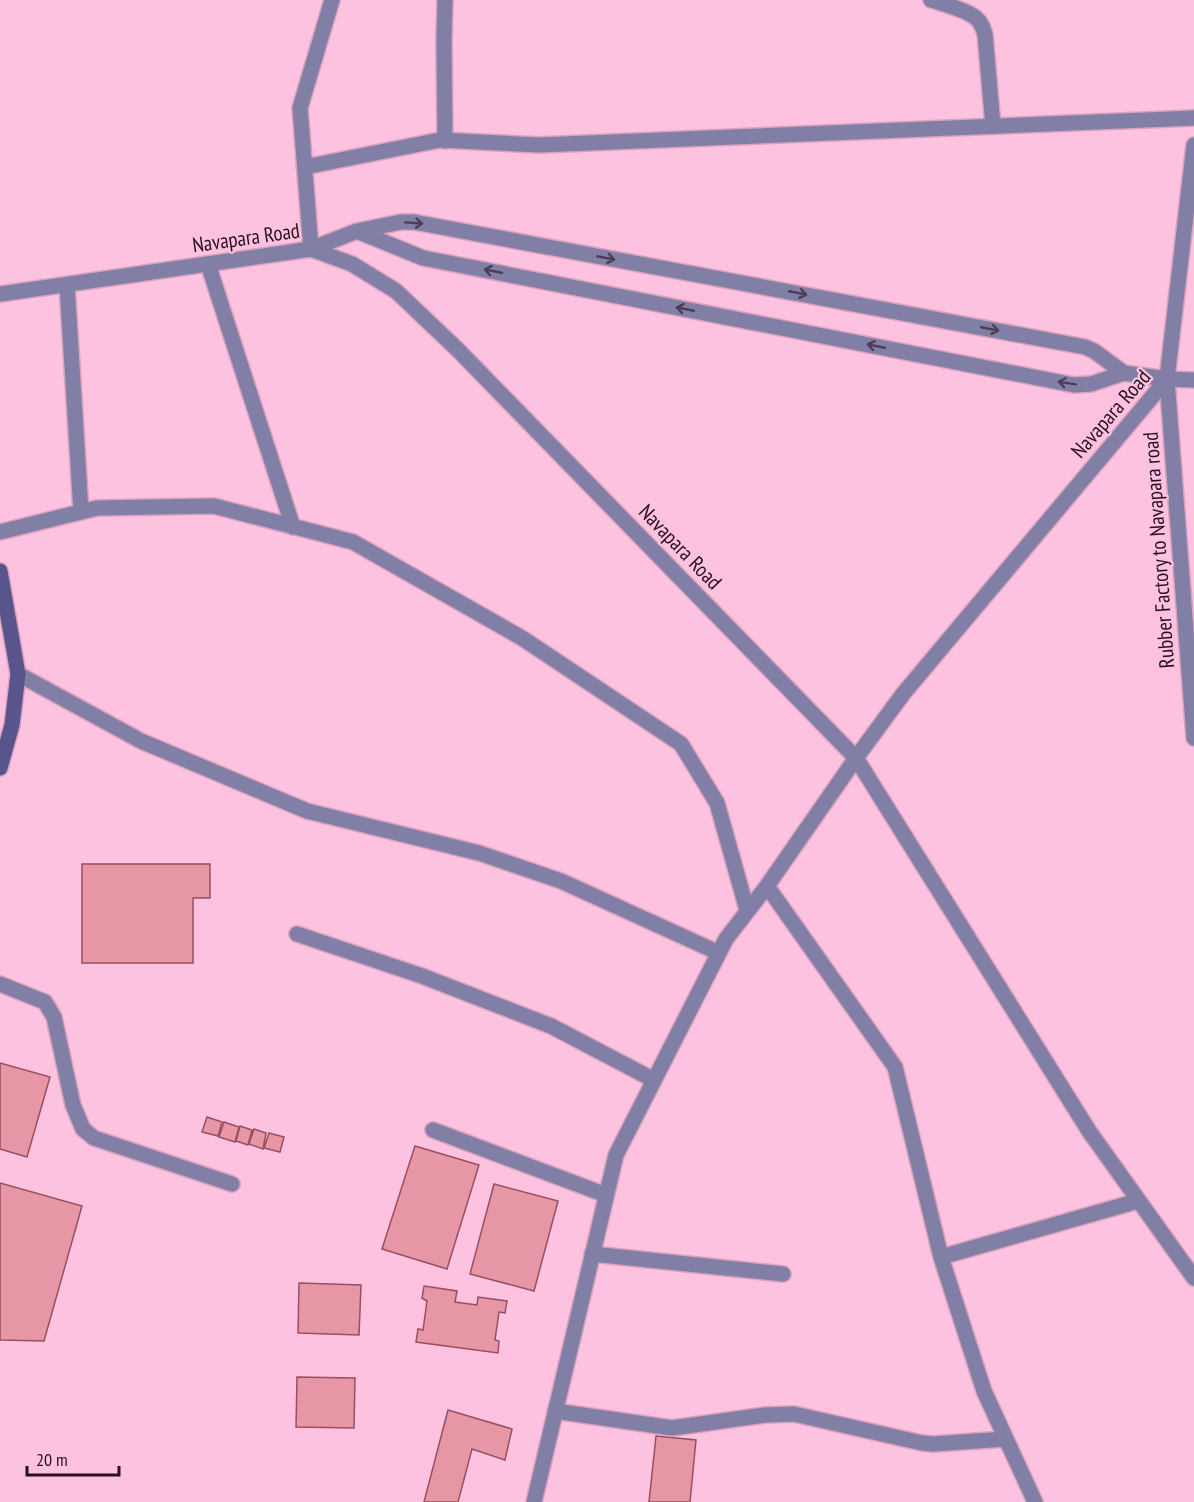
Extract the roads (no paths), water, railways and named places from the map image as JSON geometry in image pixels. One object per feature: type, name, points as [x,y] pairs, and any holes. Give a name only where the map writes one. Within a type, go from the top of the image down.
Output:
[{"type":"main road","points":[[0,571],[18,674],[12,725],[0,768]]},
{"type":"street","points":[[332,0],[300,108],[311,249],[357,231],[401,222],[414,222],[1085,347],[1124,373]]},
{"type":"street","points":[[445,0],[446,141]]},
{"type":"street","points":[[931,0],[977,18],[982,26],[985,34],[993,126]]},
{"type":"street","points":[[305,167],[440,141],[539,145],[1194,118]]},
{"type":"street","name":"Rubber Factory to Navapara road","points":[[1194,145],[1167,379],[1194,738]]},
{"type":"street","points":[[357,231],[423,258],[1074,385],[1091,384],[1124,373],[1167,379]]},
{"type":"street","name":"Navapara Road","points":[[0,294],[311,249],[352,264],[396,291],[458,350],[856,758],[903,693],[1167,379],[1194,380]]},
{"type":"street","points":[[208,264],[293,527]]},
{"type":"street","points":[[67,285],[81,512]]},
{"type":"street","points":[[0,532],[97,508],[214,506],[353,542],[522,638],[681,744],[717,803],[747,910]]},
{"type":"street","points":[[18,674],[141,741],[307,811],[479,853],[561,881],[719,953]]},
{"type":"street","points":[[534,1502],[616,1155],[726,939],[767,886],[856,758],[1089,1131],[1194,1278]]},
{"type":"street","points":[[767,886],[895,1067],[941,1257],[984,1391],[1035,1502]]},
{"type":"street","points":[[297,934],[422,976],[551,1026],[654,1080]]},
{"type":"street","points":[[0,984],[45,1002],[54,1017],[72,1105],[83,1129],[94,1138],[232,1184]]},
{"type":"street","points":[[433,1130],[606,1195]]},
{"type":"street","points":[[941,1257],[1138,1201]]},
{"type":"street","points":[[592,1254],[783,1274]]},
{"type":"street","points":[[555,1411],[672,1428],[765,1415],[794,1414],[922,1443],[1006,1439]]}]
